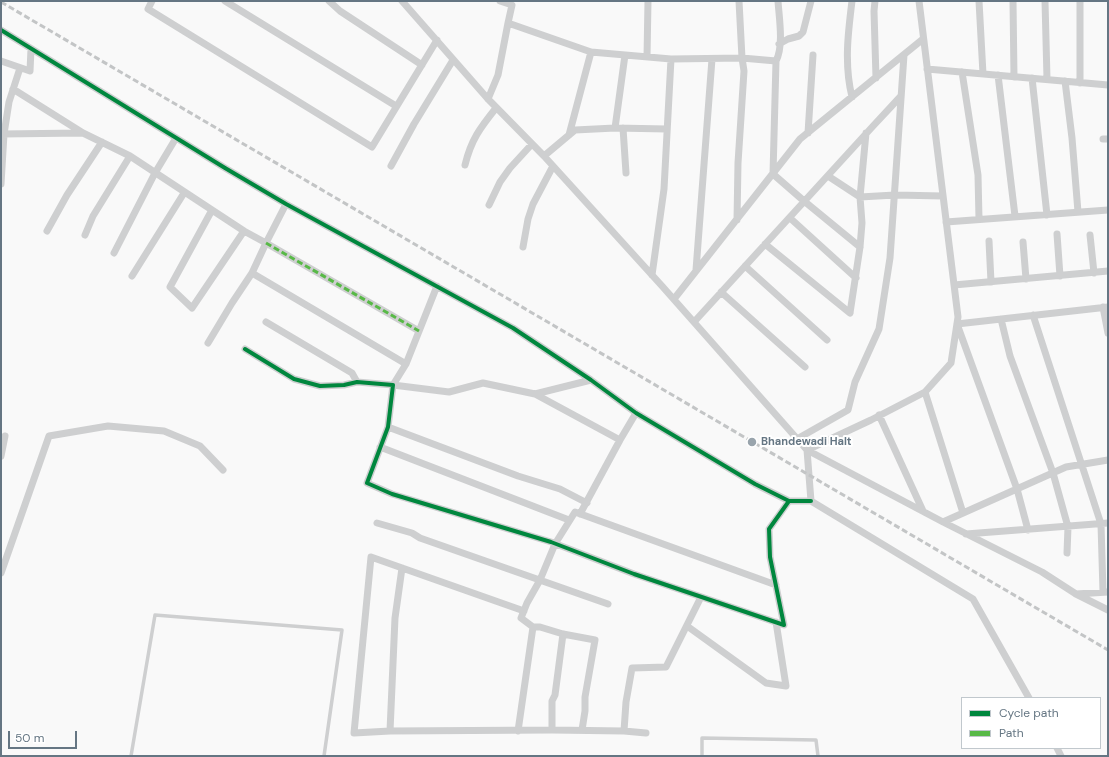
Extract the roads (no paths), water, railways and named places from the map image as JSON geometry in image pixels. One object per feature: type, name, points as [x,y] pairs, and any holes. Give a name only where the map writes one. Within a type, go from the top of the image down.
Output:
[{"type":"street","points":[[152,1],[148,10],[372,147],[437,40]]},
{"type":"street","points":[[225,1],[396,106]]},
{"type":"street","points":[[330,1],[340,11],[422,65]]},
{"type":"street","points":[[402,1],[488,100],[544,156],[674,299],[807,450],[966,534],[1042,572],[1076,594],[1108,610]]},
{"type":"street","points":[[488,100],[498,75],[512,3],[500,1]]},
{"type":"street","points":[[647,57],[648,1]]},
{"type":"street","points":[[736,220],[744,71],[739,1]]},
{"type":"street","points":[[773,174],[776,61],[779,56],[778,1]]},
{"type":"street","points":[[779,44],[788,39],[799,36],[803,32],[811,1]]},
{"type":"street","points":[[852,1],[847,42],[848,81],[852,97]]},
{"type":"street","points":[[875,1],[876,78]]},
{"type":"street","points":[[807,450],[926,392],[951,363],[958,317],[919,1]]},
{"type":"street","points":[[979,1],[983,74]]},
{"type":"street","points":[[1013,1],[1014,77]]},
{"type":"street","points":[[1045,1],[1047,79]]},
{"type":"street","points":[[1080,1],[1080,83]]},
{"type":"street","points":[[508,23],[591,52],[671,59],[742,58],[776,61]]},
{"type":"street","points":[[1,30],[286,204],[513,328],[636,413],[754,484],[789,501],[811,501],[973,599],[1028,697]]},
{"type":"street","points":[[674,299],[800,139],[923,40]]},
{"type":"street","points":[[1,61],[30,71],[31,49]]},
{"type":"street","points":[[569,134],[591,52]]},
{"type":"street","points":[[615,128],[625,55]]},
{"type":"street","points":[[808,133],[813,55]]},
{"type":"street","points":[[797,439],[848,410],[855,382],[879,330],[890,258],[904,55]]},
{"type":"street","points":[[652,275],[664,189],[671,59]]},
{"type":"street","points":[[696,271],[712,59]]},
{"type":"street","points":[[391,166],[453,60]]},
{"type":"street","points":[[1,184],[2,134],[8,102],[20,68]]},
{"type":"street","points":[[927,69],[1108,85]]},
{"type":"street","points":[[962,72],[978,175],[979,219]]},
{"type":"street","points":[[998,75],[1015,216]]},
{"type":"street","points":[[1032,78],[1047,214]]},
{"type":"street","points":[[1065,81],[1072,138],[1078,212]]},
{"type":"street","points":[[13,89],[83,133],[130,156],[184,193],[244,231],[419,331]]},
{"type":"street","points":[[694,322],[901,96]]},
{"type":"street","points":[[465,165],[473,141],[479,130],[496,108]]},
{"type":"street","points":[[544,156],[575,130],[615,128],[667,129]]},
{"type":"street","points":[[623,128],[626,173]]},
{"type":"street","points":[[2,134],[83,133]]},
{"type":"street","points":[[765,244],[850,313],[860,247],[862,222],[860,197],[866,133]]},
{"type":"street","points":[[114,253],[155,173],[176,138]]},
{"type":"street","points":[[47,231],[67,195],[102,142]]},
{"type":"street","points":[[489,205],[500,182],[510,168],[532,144]]},
{"type":"street","points":[[85,235],[93,216],[130,156]]},
{"type":"street","points":[[524,248],[528,219],[532,204],[553,166]]},
{"type":"street","points":[[773,174],[860,247]]},
{"type":"street","points":[[828,176],[860,197],[943,196]]},
{"type":"street","points":[[132,276],[184,193]]},
{"type":"street","points":[[208,343],[252,273],[286,204]]},
{"type":"street","points":[[212,210],[170,287],[192,308],[244,231]]},
{"type":"street","points":[[946,222],[1108,210]]},
{"type":"street","points":[[790,218],[856,278]]},
{"type":"street","points":[[1057,234],[1060,276]]},
{"type":"street","points":[[1090,235],[1094,273]]},
{"type":"street","points":[[989,241],[991,282]]},
{"type":"street","points":[[1023,242],[1026,279]]},
{"type":"street","points":[[745,266],[827,340]]},
{"type":"street","points":[[954,285],[1108,271]]},
{"type":"street","points":[[252,273],[406,364]]},
{"type":"street","points":[[437,286],[406,364],[393,385],[388,427],[366,483],[392,494],[555,544],[634,574],[784,625],[770,557],[769,529],[789,501]]},
{"type":"street","points":[[721,292],[804,367]]},
{"type":"street","points":[[957,324],[1106,307],[1108,333]]},
{"type":"street","points":[[1033,315],[1081,463],[1105,524],[1106,592],[1076,594]]},
{"type":"street","points":[[1001,319],[1010,356],[1053,472],[1068,527],[1067,552]]},
{"type":"street","points":[[266,322],[352,373],[357,382]]},
{"type":"street","points":[[957,324],[1017,489],[1028,530]]},
{"type":"street","points":[[245,349],[294,379],[320,386],[344,385],[357,382],[449,392],[483,383],[535,394],[620,440]]},
{"type":"street","points":[[535,394],[590,380]]},
{"type":"street","points":[[926,392],[963,513]]},
{"type":"street","points":[[580,514],[636,413]]},
{"type":"street","points":[[880,415],[923,511]]},
{"type":"street","points":[[1,574],[49,436],[108,426],[164,431],[200,446],[223,470]]},
{"type":"street","points":[[388,427],[518,476],[560,489],[587,503]]},
{"type":"street","points":[[1,456],[4,436]]},
{"type":"street","points":[[380,447],[570,520]]},
{"type":"street","points":[[807,450],[811,501]]},
{"type":"street","points":[[943,522],[1066,467],[1081,463],[1108,460]]},
{"type":"street","points":[[582,730],[585,711],[585,697],[595,640],[563,634],[540,627],[533,628],[521,618],[527,603],[540,580],[555,544],[574,512],[776,585]]},
{"type":"street","points":[[377,523],[412,533],[420,538],[608,604]]},
{"type":"street","points":[[966,534],[1105,524]]},
{"type":"street","points":[[524,612],[371,557],[354,733],[454,730],[582,730],[646,733]]},
{"type":"street","points":[[390,731],[395,618],[402,568]]},
{"type":"street","points":[[624,731],[626,702],[632,668],[666,667],[701,597]]},
{"type":"street","points":[[687,626],[766,683],[786,686],[776,622]]},
{"type":"street","points":[[518,731],[533,628]]},
{"type":"street","points":[[552,730],[552,701],[563,634]]},
{"type":"lane","points":[[131,756],[156,615],[342,630],[324,756]]},
{"type":"lane","points":[[702,756],[702,738],[816,740],[818,756]]},
{"type":"railway","points":[[1,2],[1108,650]]},
{"type":"place","name":"Bhandewadi Halt","points":[[752,442]]}]
